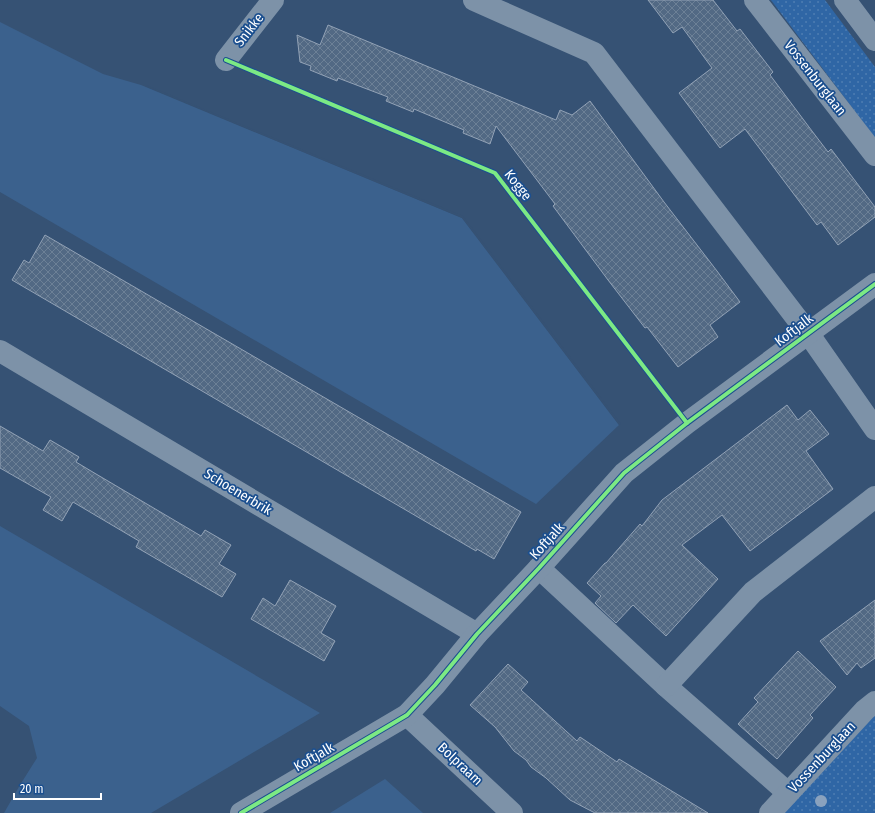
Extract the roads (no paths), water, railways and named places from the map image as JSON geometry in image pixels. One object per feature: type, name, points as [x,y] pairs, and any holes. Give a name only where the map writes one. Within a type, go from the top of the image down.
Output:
[{"type":"street","name":"Snikke","points":[[226,60],[273,0]]},
{"type":"street","points":[[474,0],[594,53],[808,333],[875,429]]},
{"type":"street","name":"Vossenburglaan","points":[[755,0],[875,155]]},
{"type":"street","points":[[845,0],[875,40]]},
{"type":"street","name":"Koftjalk","points":[[241,813],[407,715],[435,685],[477,634],[539,568],[624,473],[693,419],[875,284]]},
{"type":"street","name":"Schoenerbrik","points":[[0,351],[477,634]]},
{"type":"street","points":[[666,686],[752,592],[875,497]]},
{"type":"street","points":[[539,568],[666,686],[788,793]]},
{"type":"street","name":"Vossenburglaan","points":[[770,813],[865,710],[875,702]]},
{"type":"street","name":"Bolpraam","points":[[407,715],[512,813]]}]
